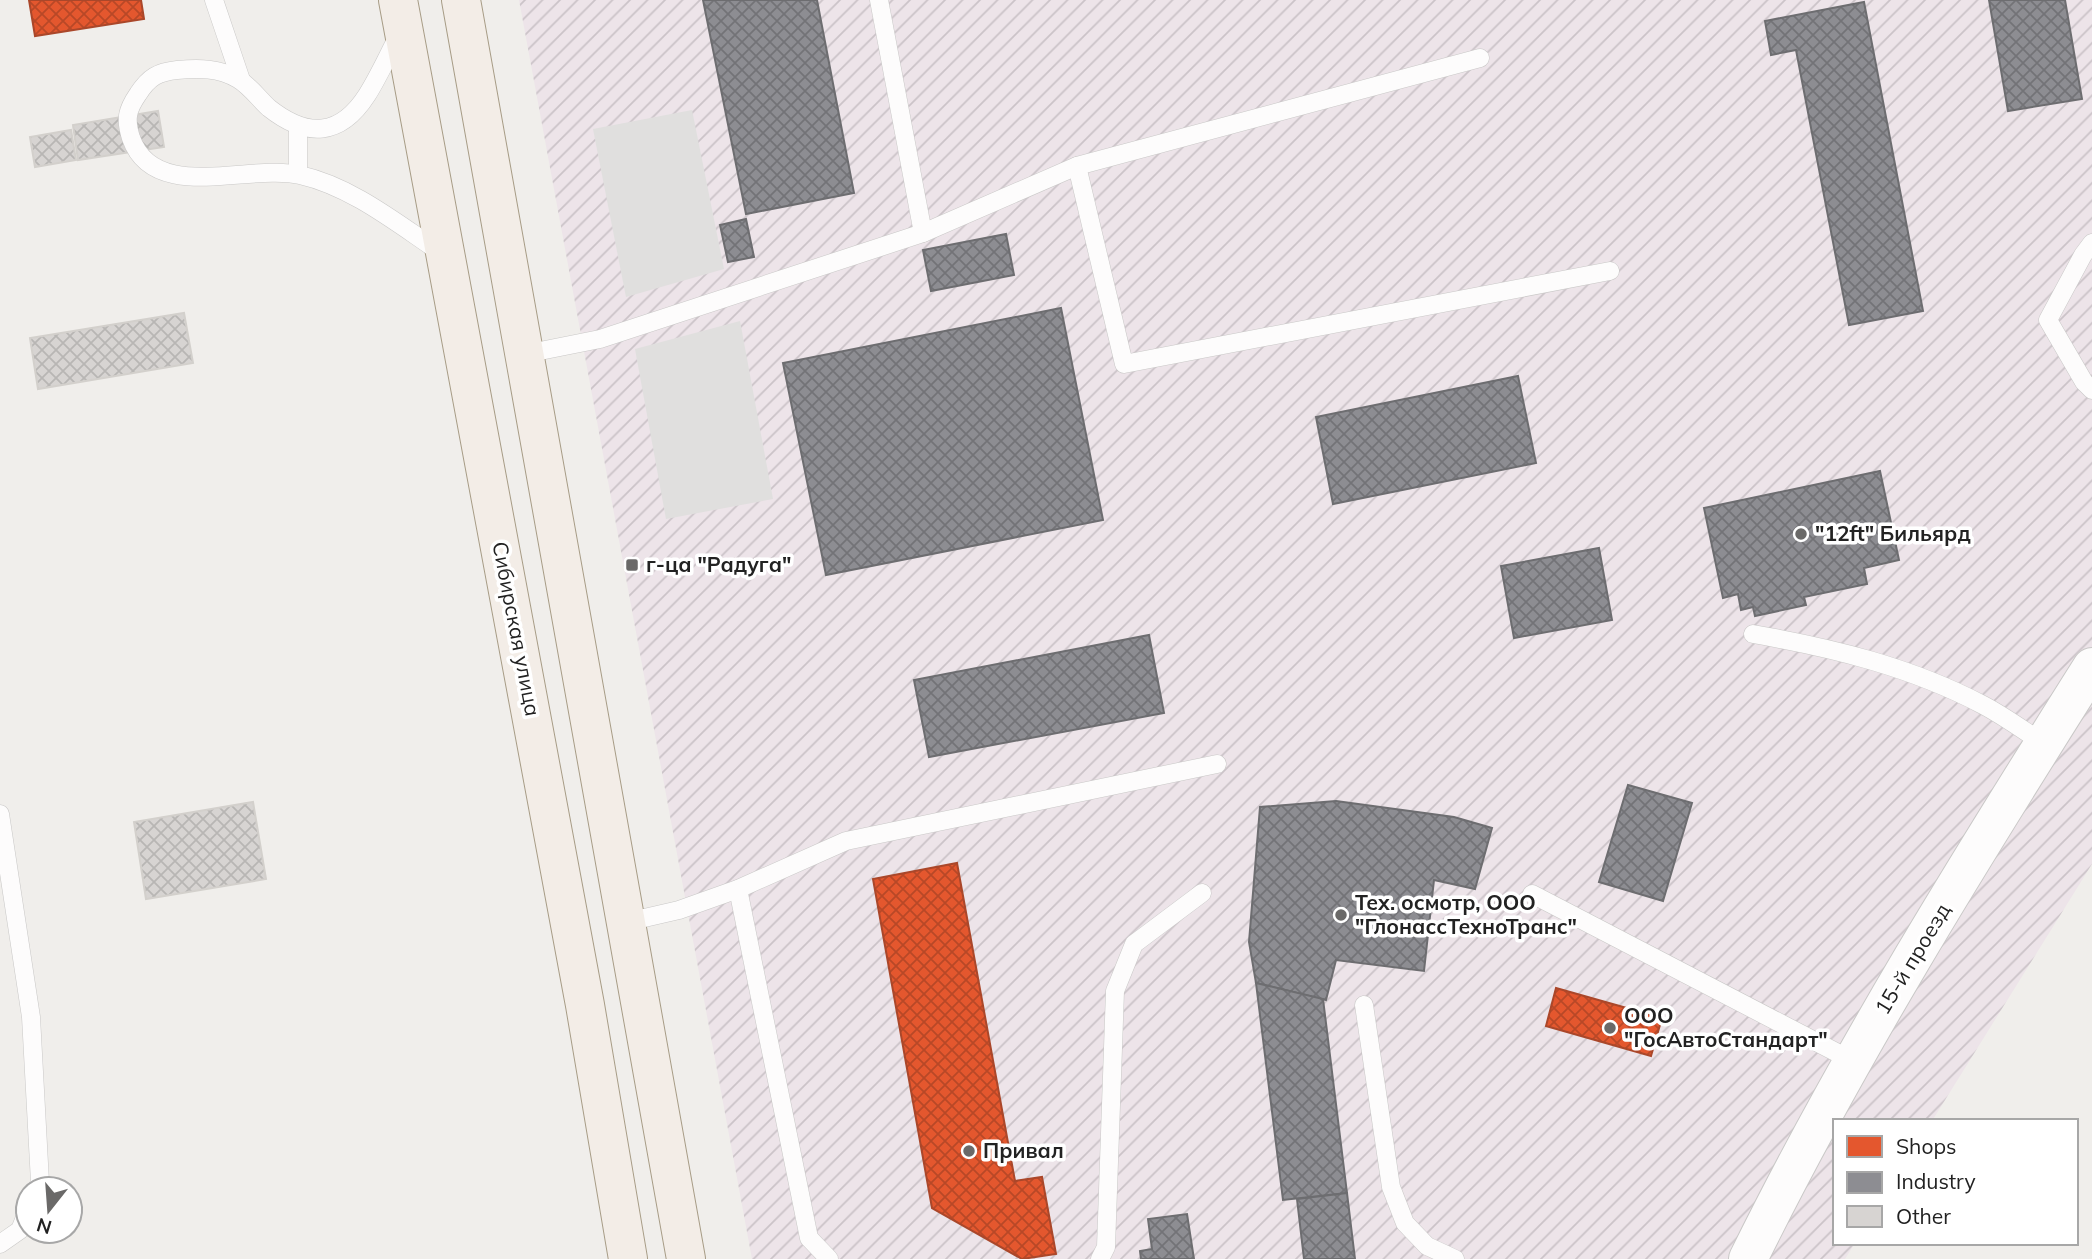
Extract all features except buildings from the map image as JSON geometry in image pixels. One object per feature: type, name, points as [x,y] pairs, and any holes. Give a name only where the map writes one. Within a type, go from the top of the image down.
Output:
[{"type":"main road","points":[[461,0],[686,1259]]},
{"type":"main road","name":"Сибирская улица","points":[[400,14],[580,978],[628,1259]]},
{"type":"street","name":"15-й проезд","points":[[1748,1259],[1853,1061],[2043,743],[2092,667]]},
{"type":"lane","points":[[214,0],[241,80]]},
{"type":"lane","points":[[878,0],[923,233]]},
{"type":"lane","points":[[400,14],[366,96],[349,117],[336,126],[317,130],[298,126],[268,107],[241,80],[222,71],[197,68],[161,72],[144,85],[127,111],[128,130],[135,150],[153,166],[176,175],[198,177],[270,172],[298,174],[330,184],[369,205],[446,256]]},
{"type":"lane","points":[[525,354],[600,339],[923,233],[1077,166],[1480,58]]},
{"type":"lane","points":[[298,126],[298,174]]},
{"type":"lane","points":[[1077,166],[1124,364],[1611,271]]},
{"type":"lane","points":[[2092,243],[2048,320],[2084,383],[2092,390]]},
{"type":"lane","points":[[1753,634],[1844,652],[1897,668],[1984,706],[2043,743]]},
{"type":"lane","points":[[626,922],[679,910],[738,889],[846,841],[1217,764]]},
{"type":"lane","points":[[0,814],[31,1017],[40,1175]]},
{"type":"lane","points":[[738,889],[809,1238],[829,1259]]},
{"type":"lane","points":[[1100,1259],[1106,1247],[1115,991],[1134,944],[1202,893]]},
{"type":"lane","points":[[1532,894],[1853,1061]]},
{"type":"lane","points":[[1364,1005],[1391,1187],[1405,1223],[1427,1246],[1455,1259]]},
{"type":"shaded area","points":[[519,0],[2092,0],[2092,864],[1933,1119],[1833,1119],[1833,1245],[1854,1245],[1845,1259],[752,1259]]},
{"type":"shaded area","points":[[692,110],[724,269],[626,297],[593,129]]},
{"type":"shaded area","points":[[740,321],[773,499],[666,519],[635,349]]},
{"type":"place","name":"\"12ft\" Бильярд","points":[[1801,534]]},
{"type":"place","name":"г-ца \"Радуга\"","points":[[632,565]]},
{"type":"place","name":"Тех. осмотр, ООО \"ГлонассТехноТранс\"","points":[[1341,915]]},
{"type":"place","name":"ООО \"ГосАвтоСтандарт\"","points":[[1610,1028]]},
{"type":"place","name":"Привал","points":[[969,1151]]}]
